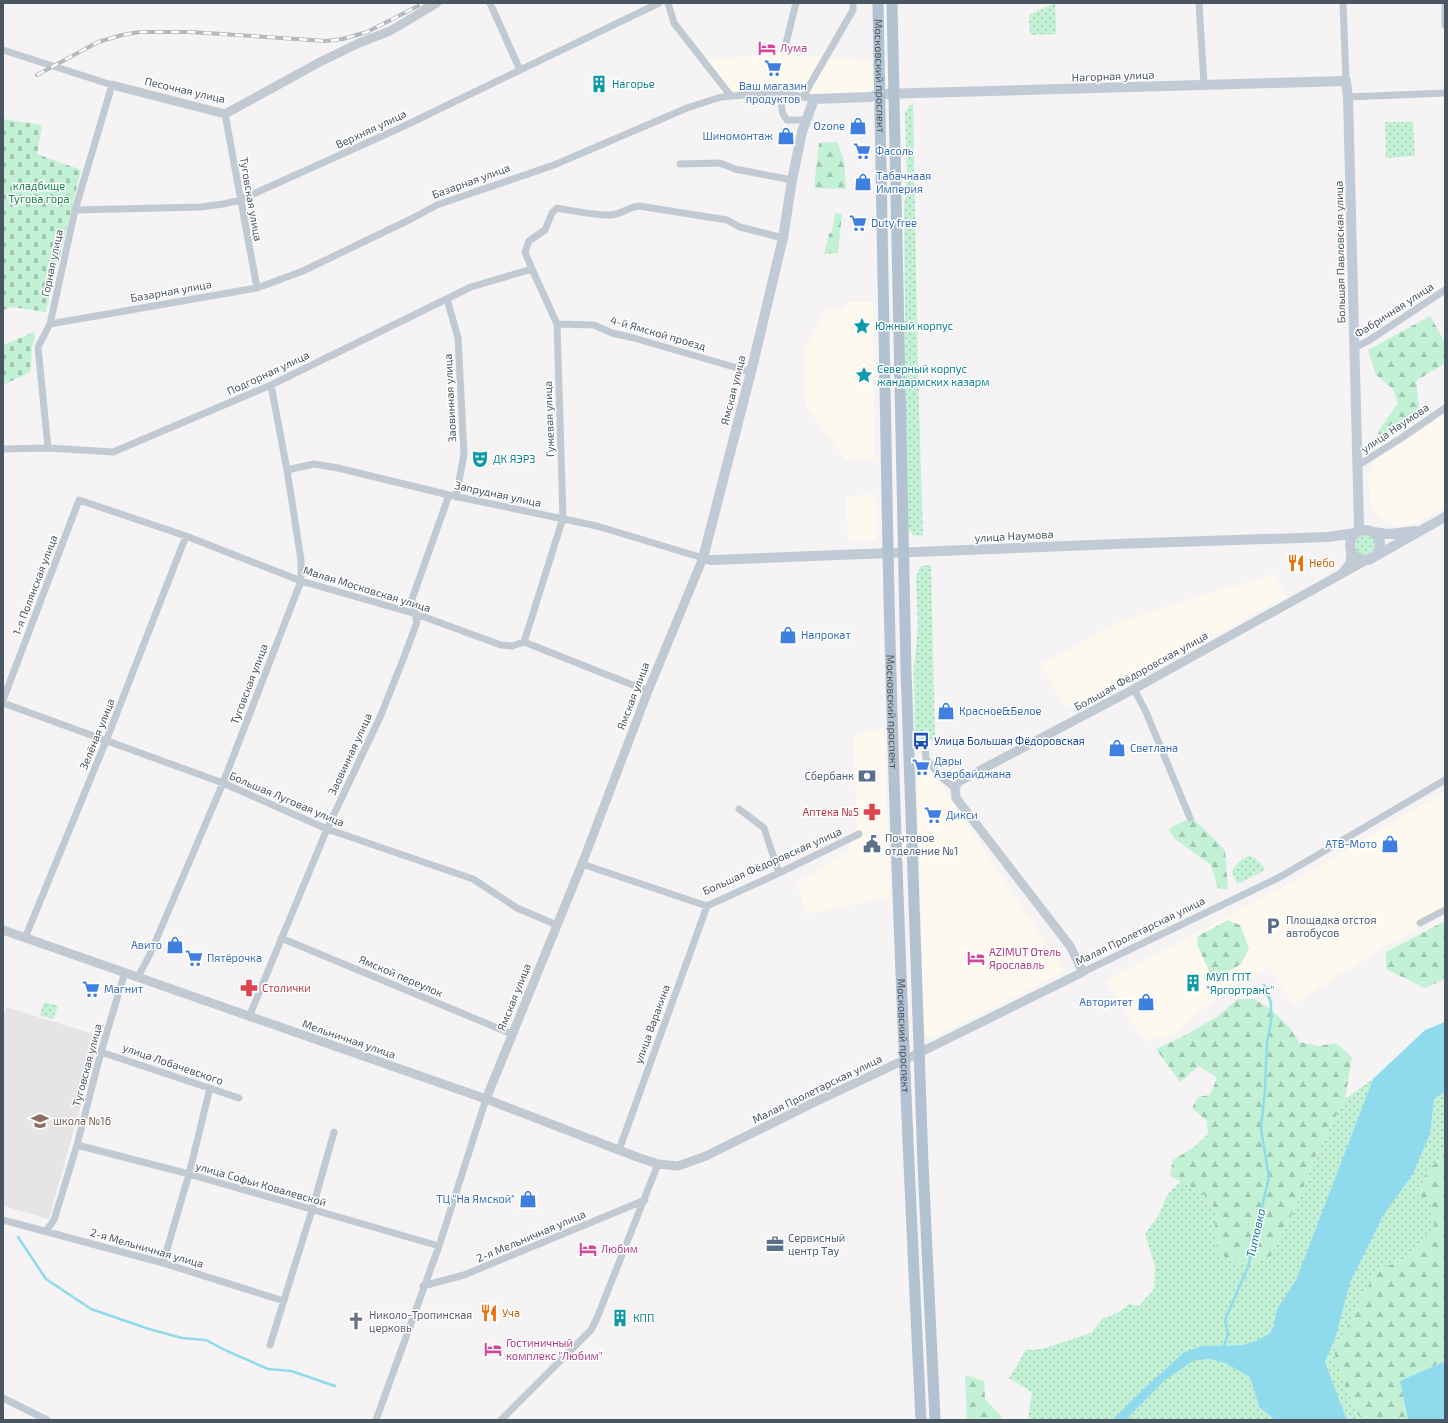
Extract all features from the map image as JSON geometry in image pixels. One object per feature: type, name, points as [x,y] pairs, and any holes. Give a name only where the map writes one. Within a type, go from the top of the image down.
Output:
[{"type":"main road","name":"Московский проспект","points":[[878,3],[881,94],[888,553],[904,1060],[921,1420]]},
{"type":"main road","name":"Московский проспект","points":[[892,3],[906,678],[923,1164],[935,1420]]},
{"type":"main road","name":"Нагорная улица","points":[[881,94],[1346,81]]},
{"type":"main road","name":"Большая Павловская улица","points":[[1346,81],[1348,96],[1359,527],[1356,532]]},
{"type":"main road","name":"Базарная улица","points":[[814,100],[870,97],[881,94]]},
{"type":"main road","name":"Ямская улица","points":[[703,558],[751,372],[783,238],[792,180],[802,132],[814,100]]},
{"type":"main road","name":"Большая Павловская улица","points":[[1358,500],[1364,520],[1372,532]]},
{"type":"main road","name":"Большая Фёдоровская улица","points":[[1372,558],[1445,517]]},
{"type":"main road","name":"Большая Фёдоровская улица","points":[[1372,532],[1399,533],[1426,527]]},
{"type":"main road","points":[[1365,530],[1372,532],[1378,537],[1380,543],[1379,550],[1372,558],[1361,559],[1356,557],[1351,550],[1350,541],[1356,532],[1365,530]]},
{"type":"main road","name":"улица Наумова","points":[[703,558],[712,560],[1328,537],[1356,532]]},
{"type":"main road","name":"улица Наумова","points":[[1328,537],[1339,539],[1351,550]]},
{"type":"street","name":"Песочная улица","points":[[3,50],[112,85],[225,114],[320,62],[359,43],[390,31],[437,3]]},
{"type":"street","points":[[490,3],[520,70]]},
{"type":"street","name":"Верхняя улица","points":[[75,210],[201,207],[240,200],[400,128],[659,3]]},
{"type":"street","points":[[668,3],[674,23],[730,95]]},
{"type":"street","points":[[785,47],[796,3]]},
{"type":"street","points":[[814,100],[804,95],[853,10],[853,3]]},
{"type":"street","points":[[1199,3],[1204,85]]},
{"type":"street","name":"Большая Павловская улица","points":[[1343,3],[1346,81]]},
{"type":"street","points":[[1445,3],[1445,25]]},
{"type":"street","name":"Горная улица","points":[[48,448],[38,347],[50,324],[75,210],[112,85]]},
{"type":"street","points":[[783,93],[781,108],[784,116],[788,120],[807,120]]},
{"type":"street","name":"Базарная улица","points":[[50,324],[257,288],[303,271],[437,205],[554,165],[687,108],[721,97],[730,95],[783,93],[814,100]]},
{"type":"street","points":[[1348,96],[1445,93]]},
{"type":"street","name":"Туговская улица","points":[[225,114],[257,288]]},
{"type":"street","points":[[680,164],[720,163],[735,169],[792,180]]},
{"type":"street","name":"Гужевая улица","points":[[524,642],[563,518],[557,324],[525,252],[529,241],[545,230],[552,213],[557,208],[610,215],[619,214],[639,206],[727,220],[740,227],[783,238]]},
{"type":"street","name":"Подгорная улица","points":[[3,448],[48,448],[113,452],[271,385],[471,287],[532,269]]},
{"type":"street","name":"Фабричная улица","points":[[1354,348],[1368,341],[1445,290]]},
{"type":"street","name":"Заовинная улица","points":[[249,1017],[327,829],[381,715],[417,622],[412,599],[453,496],[464,454],[458,338],[447,299]]},
{"type":"street","name":"4-й Ямской проезд","points":[[557,324],[594,325],[612,333],[751,372]]},
{"type":"street","name":"Туговская улица","points":[[138,977],[153,947],[223,783],[301,581],[301,560],[287,470],[271,385]]},
{"type":"street","name":"улица Наумова","points":[[1357,466],[1403,438],[1445,408]]},
{"type":"street","name":"Запрудная улица","points":[[287,470],[314,464],[338,468],[453,496],[563,518],[604,528],[703,558]]},
{"type":"street","name":"Малая Московская улица","points":[[79,500],[186,536],[301,581],[416,614],[501,645],[512,646],[524,642]]},
{"type":"street","name":"1-я Полянская улица","points":[[3,700],[79,500]]},
{"type":"street","name":"Зелёная улица","points":[[25,938],[106,741],[186,536]]},
{"type":"street","name":"Большая Фёдоровская улица","points":[[1339,576],[1349,565],[1351,550]]},
{"type":"street","name":"Ямская улица","points":[[376,1420],[423,1286],[439,1246],[486,1100],[582,864],[648,691],[703,558]]},
{"type":"street","name":"Большая Фёдоровская улица","points":[[955,788],[958,782],[1134,689],[1372,558]]},
{"type":"street","points":[[524,642],[648,691]]},
{"type":"street","points":[[1134,689],[1146,712],[1190,818]]},
{"type":"street","name":"Большая Луговая улица","points":[[3,703],[223,783],[327,829],[473,879],[516,908],[557,925]]},
{"type":"street","points":[[925,747],[926,759],[942,778],[955,788],[956,798],[1070,946],[1083,972]]},
{"type":"street","name":"Малая Пролетарская улица","points":[[688,1163],[706,1156],[1280,877],[1445,780]]},
{"type":"street","points":[[739,809],[764,828],[779,873]]},
{"type":"street","name":"Большая Фёдоровская улица","points":[[582,864],[707,906],[859,834]]},
{"type":"street","name":"улица Варакина","points":[[619,1150],[707,906]]},
{"type":"street","points":[[1420,923],[1445,910]]},
{"type":"street","name":"Мельничная улица","points":[[3,930],[486,1100],[658,1164],[678,1166],[688,1163]]},
{"type":"street","name":"Ямской переулок","points":[[281,938],[512,1034]]},
{"type":"street","name":"Туговская улица","points":[[46,1231],[54,1220],[77,1145],[101,1052],[124,972]]},
{"type":"street","name":"улица Лобачевского","points":[[101,1052],[238,1098]]},
{"type":"street","points":[[163,1263],[189,1174],[210,1088]]},
{"type":"street","points":[[270,1345],[312,1210],[334,1132]]},
{"type":"street","name":"улица Софьи Ковалевской","points":[[77,1145],[189,1174],[439,1246]]},
{"type":"street","points":[[501,1420],[591,1330],[645,1200],[658,1164]]},
{"type":"street","name":"2-я Мельничная улица","points":[[423,1286],[464,1276],[645,1200]]},
{"type":"street","name":"2-я Мельничная улица","points":[[3,1220],[163,1263],[284,1301]]},
{"type":"street","points":[[3,1398],[47,1420]]},
{"type":"shaded area","points":[[775,54],[873,61],[874,90],[814,99],[722,96],[700,60]]},
{"type":"shaded area","points":[[849,302],[873,302],[874,460],[845,460],[805,404],[804,349],[827,308],[843,309]]},
{"type":"shaded area","points":[[1445,413],[1445,507],[1417,523],[1398,526],[1380,519],[1371,504],[1368,475],[1376,460]]},
{"type":"shaded area","points":[[875,494],[877,540],[848,541],[846,497]]},
{"type":"shaded area","points":[[1273,574],[1286,596],[1188,650],[1066,708],[1040,664],[1123,620]]},
{"type":"shaded area","points":[[884,728],[890,897],[807,914],[796,883],[848,852],[857,824],[853,738],[865,731]]},
{"type":"shaded area","points":[[917,759],[926,759],[948,795],[1065,972],[931,1039],[924,1032]]},
{"type":"shaded area","points":[[1445,791],[1445,914],[1382,948],[1293,1005],[1269,967],[1201,1009],[1175,1034],[1145,1041],[1106,981],[1294,881]]},
{"type":"shaded area","name":"школа №16","points":[[6,1007],[100,1036],[49,1219],[3,1206],[3,1017]]},
{"type":"green space","points":[[1055,3],[1056,34],[1030,35],[1029,15]]},
{"type":"green space","points":[[913,102],[918,375],[923,536],[913,535],[907,527],[904,207],[907,175],[905,114],[908,107]]},
{"type":"green space","name":"кладбище Тугова гора","points":[[3,119],[42,125],[37,154],[81,170],[46,312],[12,307],[3,310]]},
{"type":"green space","points":[[1385,122],[1413,122],[1415,156],[1386,158]]},
{"type":"green space","points":[[837,142],[844,161],[846,189],[814,188],[819,143]]},
{"type":"green space","points":[[835,213],[842,214],[838,253],[824,254],[829,234],[832,232]]},
{"type":"green space","points":[[1430,316],[1445,342],[1445,363],[1416,381],[1420,414],[1382,436],[1377,433],[1398,403],[1393,389],[1376,375],[1368,350]]},
{"type":"green space","points":[[34,332],[35,338],[32,348],[30,372],[3,385],[3,345]]},
{"type":"green space","points":[[1365,535],[1372,538],[1375,545],[1372,552],[1365,555],[1358,552],[1355,545],[1358,538]]},
{"type":"green space","points":[[931,565],[935,740],[915,740],[914,668],[918,628],[916,576],[921,566]]},
{"type":"green space","points":[[1190,818],[1193,818],[1225,850],[1228,889],[1218,889],[1211,865],[1175,839],[1168,829]]},
{"type":"green space","points":[[1249,856],[1259,861],[1265,870],[1237,884],[1232,871],[1239,862]]},
{"type":"green space","points":[[1228,920],[1240,925],[1249,948],[1241,964],[1220,976],[1210,973],[1197,945],[1198,936]]},
{"type":"green space","points":[[1445,921],[1445,979],[1425,988],[1386,969],[1386,952]]},
{"type":"green space","points":[[1238,999],[1254,999],[1272,1010],[1290,1028],[1299,1042],[1319,1046],[1336,1043],[1352,1057],[1345,1099],[1320,1145],[1299,1199],[1271,1256],[1249,1264],[1238,1263],[1218,1253],[1214,1231],[1217,1212],[1202,1192],[1170,1176],[1173,1160],[1194,1147],[1208,1134],[1207,1121],[1192,1108],[1198,1097],[1210,1095],[1217,1078],[1199,1066],[1180,1082],[1156,1049],[1180,1038],[1217,1017]]},
{"type":"green space","points":[[44,1002],[58,1006],[53,1019],[40,1015]]},
{"type":"green space","points":[[1373,1079],[1296,1280],[1277,1309],[1274,1325],[1270,1333],[1256,1341],[1243,1345],[1202,1346],[1184,1352],[1112,1420],[1028,1420],[1032,1392],[1009,1378],[1026,1350],[1042,1349],[1091,1333],[1103,1318],[1116,1314],[1129,1304],[1139,1306],[1154,1289],[1155,1266],[1145,1234],[1158,1216],[1168,1194],[1181,1181],[1202,1192],[1217,1213],[1214,1231],[1218,1253],[1233,1261],[1244,1264],[1249,1264],[1271,1256],[1299,1199],[1320,1146],[1345,1099]]},
{"type":"green space","points":[[1445,1092],[1445,1148],[1438,1160],[1427,1172],[1430,1203],[1436,1226],[1407,1259],[1381,1268],[1371,1281],[1357,1309],[1346,1389],[1361,1420],[1347,1420],[1325,1362],[1335,1339],[1350,1283],[1383,1216],[1413,1174],[1430,1134],[1434,1099]]},
{"type":"green space","points":[[1445,1148],[1445,1361],[1400,1381],[1408,1420],[1361,1420],[1346,1389],[1334,1352],[1371,1281],[1381,1268],[1407,1259],[1435,1226],[1430,1203],[1417,1193],[1427,1172],[1438,1160]]},
{"type":"green space","points":[[1209,1359],[1225,1363],[1250,1377],[1259,1407],[1275,1420],[1126,1420],[1164,1381],[1193,1361]]},
{"type":"green space","points":[[965,1375],[984,1381],[985,1399],[1002,1417],[1000,1420],[967,1420]]},
{"type":"water","points":[[1445,1022],[1445,1092],[1434,1099],[1430,1134],[1413,1174],[1383,1216],[1350,1283],[1335,1339],[1325,1362],[1347,1420],[1275,1420],[1259,1407],[1250,1377],[1225,1363],[1209,1359],[1193,1361],[1164,1381],[1126,1420],[1112,1420],[1184,1352],[1202,1346],[1243,1345],[1256,1341],[1270,1333],[1274,1325],[1277,1309],[1296,1280],[1373,1079],[1425,1030]]},
{"type":"water","points":[[1445,1361],[1445,1420],[1408,1420],[1400,1381]]},
{"type":"waterway","name":"Титовка","points":[[1223,1347],[1228,1334],[1225,1320],[1248,1267],[1269,1177],[1261,1129],[1265,1089],[1267,1043],[1271,1021],[1271,1003],[1264,985]]},
{"type":"waterway","points":[[18,1237],[46,1279],[91,1309],[149,1329],[182,1338],[206,1340],[268,1369],[291,1371],[335,1386]]},
{"type":"railway","points":[[37,75],[98,42],[122,35],[140,32],[191,32],[326,41],[343,39],[367,32],[424,3]]},
{"type":"place","name":"Лума","points":[[767,48]]},
{"type":"place","name":"Ваш магазин продуктов","points":[[773,68]]},
{"type":"place","name":"Нагорье","points":[[599,84]]},
{"type":"place","name":"Ozone","points":[[858,126]]},
{"type":"place","name":"Шиномонтаж","points":[[786,136]]},
{"type":"place","name":"Фасоль","points":[[862,151]]},
{"type":"place","name":"Табачнаая Империя","points":[[863,182]]},
{"type":"place","name":"Duty free","points":[[858,223]]},
{"type":"place","name":"Южный корпус","points":[[862,326]]},
{"type":"place","name":"Северный корпус жандармских казарм","points":[[864,375]]},
{"type":"place","name":"ДК ЯЭРЗ","points":[[480,459]]},
{"type":"place","name":"Небо","points":[[1296,563]]},
{"type":"place","name":"Напрокат","points":[[788,635]]},
{"type":"place","name":"Красное&Белое","points":[[946,711]]},
{"type":"place","name":"Улица Большая Фёдоровская","points":[[921,741]]},
{"type":"place","name":"Светлана","points":[[1117,748]]},
{"type":"place","name":"Дары Азербайджана","points":[[921,767]]},
{"type":"place","name":"Сбербанк","points":[[867,776]]},
{"type":"place","name":"Аптека №5","points":[[872,812]]},
{"type":"place","name":"Дикси","points":[[933,815]]},
{"type":"place","name":"Почтовое отделение №1","points":[[872,844]]},
{"type":"place","name":"АТВ-Мото","points":[[1390,844]]},
{"type":"place","name":"Площадка отстоя автобусов","points":[[1273,926]]},
{"type":"place","name":"Авито","points":[[175,945]]},
{"type":"place","name":"Пятёрочка","points":[[194,958]]},
{"type":"place","name":"AZIMUT Отель Ярославль","points":[[976,958]]},
{"type":"place","name":"МУП ГПТ \"Яргортранс\"","points":[[1193,983]]},
{"type":"place","name":"Столички","points":[[249,988]]},
{"type":"place","name":"Магнит","points":[[91,989]]},
{"type":"place","name":"Авторитет","points":[[1146,1002]]},
{"type":"place","name":"школа №16","points":[[40,1121]]},
{"type":"place","name":"ТЦ \"На Ямской\"","points":[[528,1199]]},
{"type":"place","name":"Сервисный центр Тау","points":[[775,1244]]},
{"type":"place","name":"Любим","points":[[588,1249]]},
{"type":"place","name":"Уча","points":[[489,1313]]},
{"type":"place","name":"КПП","points":[[620,1318]]},
{"type":"place","name":"Николо-Тропинская церковь","points":[[356,1321]]},
{"type":"place","name":"Гостиничный комплекс \"Любим\"","points":[[493,1349]]}]
